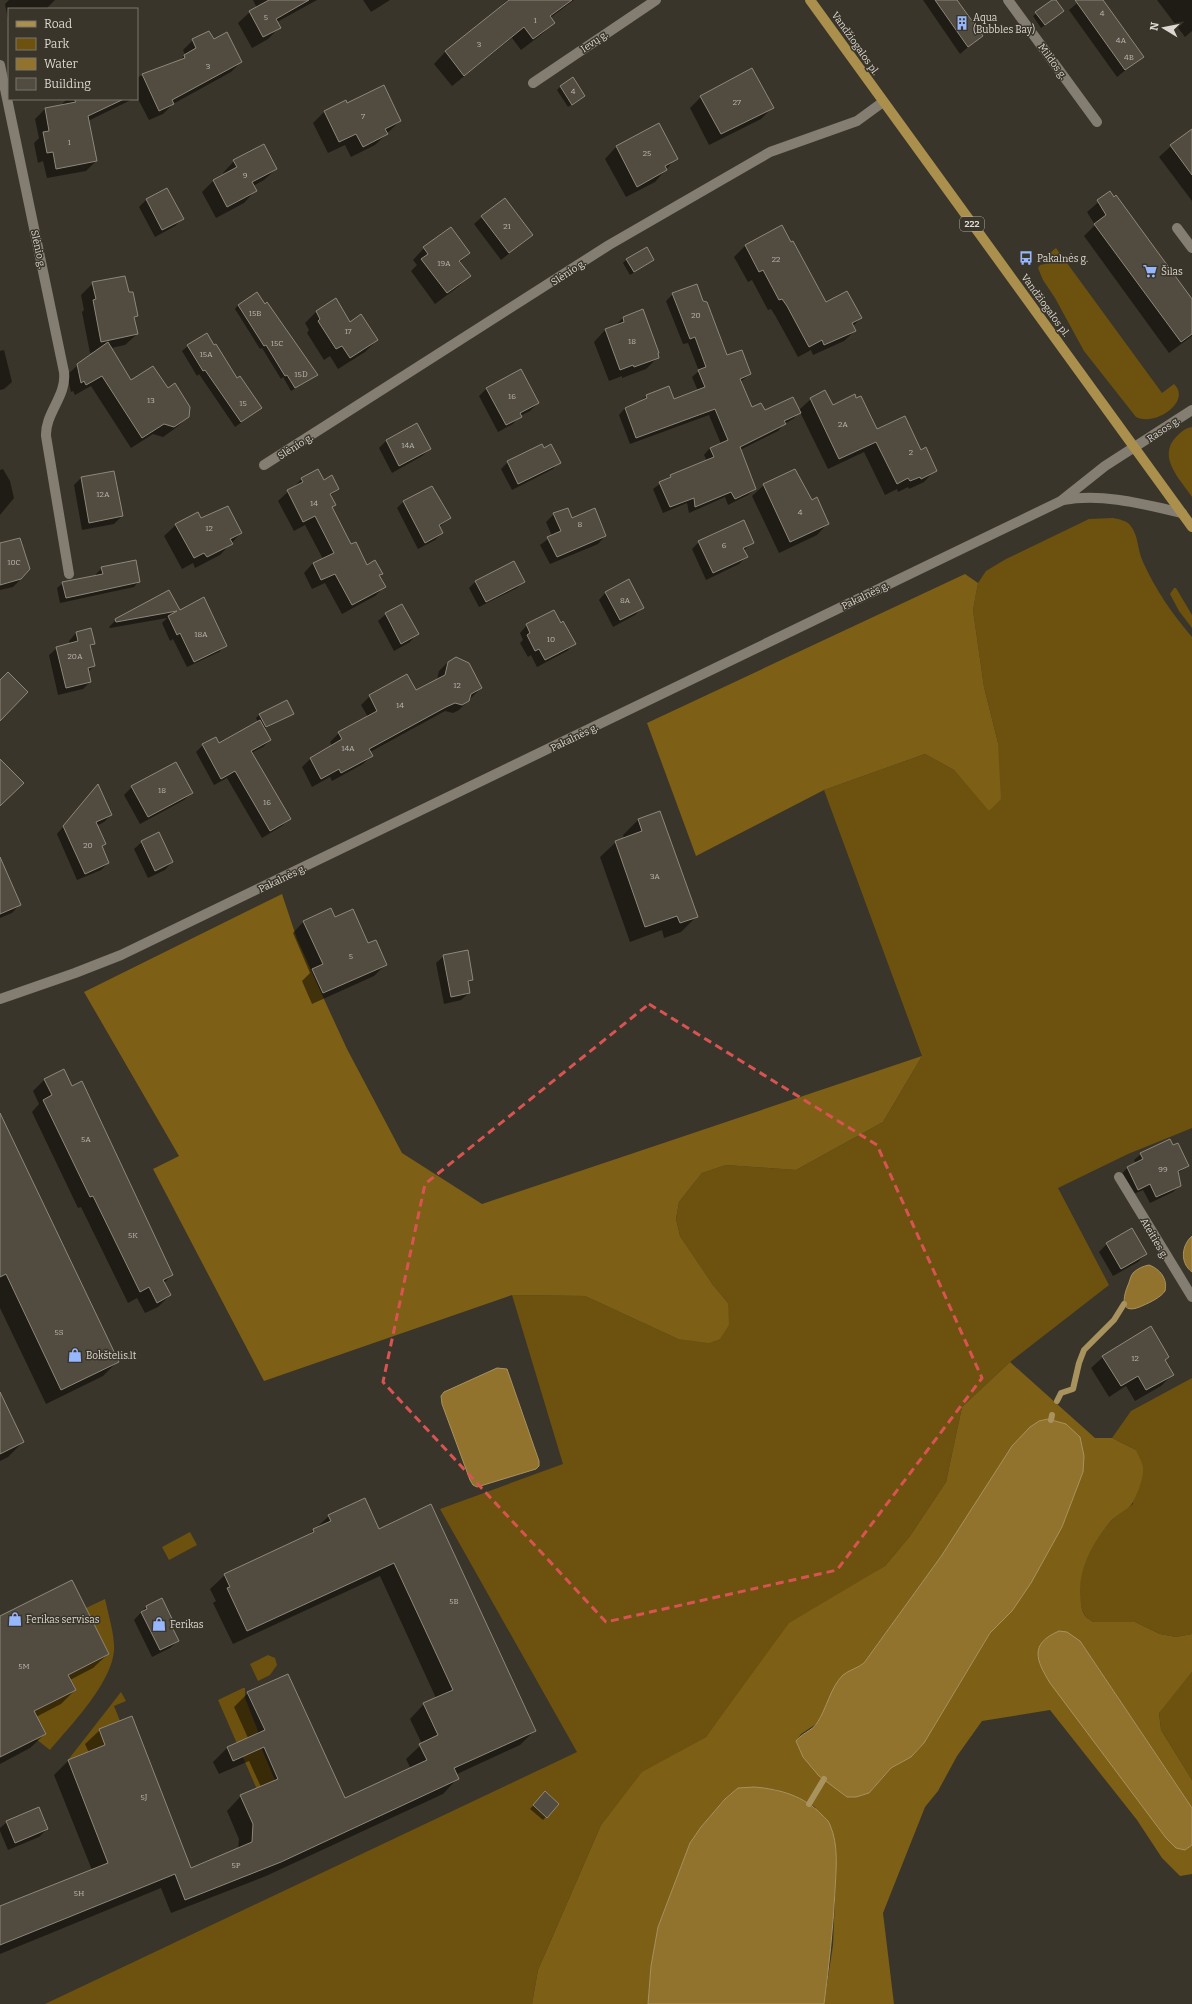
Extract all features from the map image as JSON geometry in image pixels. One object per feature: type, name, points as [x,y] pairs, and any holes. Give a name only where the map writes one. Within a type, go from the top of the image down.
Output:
[{"type":"main road","name":"Vandžiogalos pl.","points":[[810,0],[1192,527]]},
{"type":"street","name":"Ievų g.","points":[[533,83],[656,0]]},
{"type":"street","name":"Mildos g.","points":[[1008,0],[1097,122]]},
{"type":"street","name":"Slėnio g.","points":[[0,65],[59,342],[65,381],[45,430],[47,450],[70,574]]},
{"type":"street","name":"Slėnio g.","points":[[264,465],[609,245],[770,152],[857,121],[883,102]]},
{"type":"street","points":[[1177,228],[1192,248]]},
{"type":"street","name":"Rasos g.","points":[[1134,449],[1192,410]]},
{"type":"street","name":"Pakalnės g.","points":[[0,999],[75,974],[121,955],[1061,501],[1105,466],[1134,449]]},
{"type":"street","points":[[1061,501],[1082,497],[1111,499],[1182,513]]},
{"type":"street","name":"Ateities g.","points":[[1119,1177],[1192,1297]]},
{"type":"highlighted area","points":[[649,1004],[877,1145],[982,1378],[837,1570],[606,1622],[383,1382],[425,1184]]},
{"type":"green space","points":[[1056,248],[1162,393],[1174,384],[1178,391],[1178,398],[1175,405],[1169,411],[1153,418],[1144,419],[1136,417],[1084,351],[1055,298],[1043,280],[1038,268],[1040,265],[1049,263],[1045,257]]},
{"type":"green space","points":[[1192,427],[1192,497],[1172,468],[1169,452],[1176,437],[1185,429]]},
{"type":"green space","points":[[1113,518],[1127,522],[1133,529],[1141,557],[1153,582],[1171,611],[1192,637],[1192,1128],[1128,1154],[1058,1188],[1109,1285],[1010,1362],[962,1407],[946,1482],[910,1536],[885,1566],[859,1583],[742,1690],[706,1737],[642,1773],[601,1825],[538,1970],[532,2004],[45,2004],[577,1752],[440,1509],[563,1464],[512,1295],[585,1296],[678,1339],[728,1303],[713,1285],[680,1236],[676,1219],[679,1202],[702,1173],[726,1165],[796,1170],[883,1122],[922,1056],[824,790],[925,754],[954,770],[990,811],[998,743],[984,687],[973,610],[978,583],[986,571],[1006,559],[1089,519]]},
{"type":"green space","points":[[1174,588],[1176,588],[1192,615],[1192,628],[1179,611],[1170,594]]},
{"type":"green space","points":[[1192,1378],[1192,1634],[1176,1637],[1160,1634],[1135,1622],[1093,1622],[1087,1618],[1081,1607],[1079,1588],[1083,1567],[1092,1547],[1104,1529],[1116,1516],[1133,1504],[1136,1450],[1112,1438],[1131,1411]]},
{"type":"green space","points":[[190,1532],[197,1545],[169,1560],[162,1547]]},
{"type":"green space","points":[[105,1599],[112,1627],[114,1644],[113,1657],[108,1671],[101,1686],[91,1700],[50,1750],[36,1739],[46,1734],[34,1711],[76,1690],[68,1675],[109,1654],[86,1608]]},
{"type":"green space","points":[[268,1655],[275,1658],[277,1665],[270,1675],[258,1681],[250,1664]]},
{"type":"green space","points":[[1192,1672],[1192,1780],[1161,1730],[1159,1712]]},
{"type":"green space","points":[[245,1688],[245,1698],[258,1731],[256,1735],[293,1823],[269,1817],[218,1700]]},
{"type":"green space","points":[[121,1692],[126,1701],[114,1706],[120,1721],[105,1745],[68,1760]]},
{"type":"shaded area","points":[[965,574],[978,583],[973,610],[984,687],[998,743],[1001,799],[989,811],[954,770],[925,754],[824,790],[696,856],[647,723]]},
{"type":"shaded area","points":[[282,894],[297,939],[347,1049],[402,1153],[482,1204],[922,1056],[883,1122],[796,1170],[726,1165],[702,1173],[679,1202],[676,1219],[680,1236],[713,1285],[728,1303],[729,1325],[720,1339],[709,1343],[678,1339],[585,1296],[512,1295],[264,1381],[153,1169],[179,1156],[84,992]]},
{"type":"shaded area","points":[[1010,1362],[1095,1438],[1112,1438],[1136,1450],[1141,1460],[1143,1476],[1135,1498],[1126,1510],[1110,1522],[1097,1540],[1087,1559],[1081,1580],[1081,1606],[1086,1616],[1093,1622],[1135,1622],[1160,1634],[1176,1637],[1192,1634],[1192,1672],[1159,1713],[1161,1730],[1192,1780],[1192,1808],[1080,1641],[1166,1838],[1176,1848],[1185,1850],[1192,1845],[1192,1874],[1180,1876],[1162,1858],[1137,1820],[1050,1710],[982,1721],[957,1756],[938,1791],[925,1807],[883,1913],[894,2004],[824,2004],[833,1945],[836,1874],[815,1807],[794,1796],[774,1789],[738,1788],[725,1799],[701,1827],[690,1843],[658,1927],[651,1966],[648,2004],[532,2004],[538,1970],[601,1825],[642,1772],[706,1737],[789,1623],[885,1566],[910,1536],[946,1482],[962,1407]],"holes":[[[1030,1427],[1083,1472],[1012,1611],[990,1633],[924,1743],[911,1757],[891,1768],[869,1793],[847,1797],[831,1785],[805,1758],[796,1741],[801,1734],[816,1724],[850,1671],[856,1669],[864,1663],[942,1555]]]},
{"type":"water","points":[[1192,1236],[1192,1272],[1185,1264],[1183,1254],[1188,1240]]},
{"type":"water","points":[[1149,1265],[1157,1269],[1162,1275],[1166,1287],[1165,1291],[1147,1304],[1137,1308],[1127,1308],[1125,1306],[1124,1297],[1131,1276],[1138,1269]]},
{"type":"water","points":[[497,1368],[507,1369],[539,1461],[539,1466],[536,1469],[477,1487],[473,1485],[470,1480],[442,1404],[441,1396],[444,1392]]},
{"type":"water","points":[[1048,1419],[1066,1424],[1080,1437],[1084,1456],[1083,1472],[1062,1527],[1031,1583],[1012,1611],[990,1633],[924,1743],[911,1757],[891,1768],[869,1793],[856,1797],[847,1797],[819,1776],[803,1757],[796,1741],[817,1723],[835,1686],[843,1675],[864,1663],[942,1555],[1012,1446],[1030,1427],[1039,1421]]},
{"type":"water","points":[[1059,1631],[1067,1632],[1080,1641],[1192,1808],[1192,1845],[1185,1850],[1176,1848],[1166,1838],[1045,1675],[1039,1660],[1039,1647],[1049,1636]]},
{"type":"water","points":[[754,1787],[782,1792],[799,1798],[815,1808],[828,1821],[833,1833],[836,1849],[836,1875],[832,1933],[824,2004],[648,2004],[651,1966],[658,1927],[690,1843],[701,1827],[725,1799],[738,1788]]},
{"type":"building","points":[[269,0],[309,0],[276,19],[281,28],[263,37],[249,11]]},
{"type":"building","points":[[509,0],[572,0],[550,16],[555,23],[533,39],[524,27],[464,76],[445,51]]},
{"type":"building","name":"Aqua (Bubbles Bay)","points":[[935,0],[957,0],[983,36],[968,47]]},
{"type":"building","points":[[1052,0],[1056,0],[1064,11],[1045,25],[1035,12]]},
{"type":"building","points":[[1075,0],[1103,0],[1144,57],[1125,70]]},
{"type":"building","points":[[209,31],[214,39],[227,32],[242,62],[172,100],[174,104],[159,111],[142,74],[185,58],[184,55],[196,48],[192,39]]},
{"type":"building","points":[[752,68],[774,108],[721,134],[700,96]]},
{"type":"building","points":[[573,77],[585,96],[572,105],[560,86]]},
{"type":"building","points":[[384,85],[401,121],[385,129],[388,134],[363,147],[356,134],[339,142],[324,111],[346,100],[347,103]]},
{"type":"building","points":[[75,100],[122,100],[88,116],[97,161],[56,169],[53,152],[47,153],[43,132],[49,131],[45,108],[76,102]]},
{"type":"building","points":[[659,123],[678,159],[665,166],[667,170],[637,187],[616,146]]},
{"type":"building","points":[[1192,129],[1192,175],[1170,145]]},
{"type":"building","points":[[264,144],[277,169],[252,182],[257,191],[227,207],[213,180],[237,167],[233,160]]},
{"type":"building","points":[[167,188],[184,219],[162,230],[146,199]]},
{"type":"building","name":"Šilas","points":[[1110,191],[1114,197],[1116,195],[1192,299],[1192,334],[1181,342],[1094,224],[1106,215],[1097,200]]},
{"type":"building","points":[[505,198],[533,235],[509,253],[481,216]]},
{"type":"building","points":[[782,225],[791,242],[793,241],[826,302],[847,291],[862,318],[852,323],[856,331],[824,345],[822,340],[809,347],[787,306],[782,299],[779,300],[763,270],[759,272],[745,245]]},
{"type":"building","points":[[451,227],[470,253],[459,261],[471,276],[447,293],[421,259],[428,254],[423,247]]},
{"type":"building","points":[[647,247],[654,260],[634,272],[626,259]]},
{"type":"building","points":[[125,276],[129,292],[133,292],[138,316],[134,317],[138,334],[101,342],[93,300],[96,299],[92,282]]},
{"type":"building","points":[[697,284],[703,301],[707,302],[727,355],[742,350],[751,374],[740,379],[752,407],[761,403],[765,410],[793,397],[801,413],[784,421],[786,424],[740,447],[756,489],[735,499],[731,492],[695,507],[694,498],[670,507],[659,482],[671,477],[670,475],[714,457],[710,448],[728,440],[715,409],[636,438],[625,408],[647,398],[646,395],[669,386],[674,399],[705,387],[698,370],[706,367],[695,337],[690,339],[672,293]]},
{"type":"building","points":[[257,292],[265,304],[267,302],[318,375],[295,388],[287,375],[285,376],[266,345],[264,346],[238,305]]},
{"type":"building","points":[[336,298],[350,322],[361,314],[378,340],[350,358],[342,346],[336,349],[318,321],[320,319],[316,311]]},
{"type":"building","points":[[643,309],[659,353],[659,358],[634,367],[633,365],[620,370],[605,329],[624,322],[623,317]]},
{"type":"building","points":[[207,333],[214,345],[216,344],[237,378],[240,376],[262,408],[241,422],[205,370],[203,371],[187,345]]},
{"type":"building","points":[[108,342],[131,380],[153,366],[168,388],[175,383],[190,407],[189,417],[174,427],[164,424],[142,438],[102,376],[86,385],[84,381],[81,383],[77,364]]},
{"type":"building","points":[[521,369],[539,403],[520,413],[522,417],[506,425],[486,388]]},
{"type":"building","points":[[825,390],[833,405],[855,394],[856,398],[861,396],[877,429],[905,416],[921,450],[926,447],[937,471],[921,479],[920,477],[910,481],[908,478],[897,484],[876,442],[839,459],[810,398]]},
{"type":"building","points":[[417,423],[431,449],[399,466],[386,440]]},
{"type":"building","points":[[542,444],[544,448],[551,444],[561,463],[518,484],[507,461]]},
{"type":"building","points":[[318,469],[324,480],[332,475],[339,489],[330,494],[336,505],[332,507],[351,544],[356,542],[367,565],[375,560],[383,574],[379,575],[386,587],[352,605],[335,574],[321,580],[313,563],[334,553],[315,516],[303,522],[287,490],[303,482],[301,478]]},
{"type":"building","points":[[795,469],[812,500],[817,497],[829,524],[790,542],[763,484]]},
{"type":"building","points":[[114,471],[123,516],[89,523],[81,477]]},
{"type":"building","points":[[432,486],[451,518],[439,525],[443,533],[425,543],[403,501]]},
{"type":"building","points":[[228,506],[242,533],[230,539],[233,544],[207,557],[204,553],[194,558],[175,524],[198,512],[201,518]]},
{"type":"building","points":[[568,508],[572,518],[595,508],[606,536],[557,557],[547,537],[561,531],[553,513]]},
{"type":"building","points":[[744,520],[754,543],[743,548],[748,557],[713,573],[698,541]]},
{"type":"building","points":[[20,538],[30,569],[21,579],[0,585],[0,543]]},
{"type":"building","points":[[136,560],[140,582],[66,598],[62,582],[103,574],[101,567]]},
{"type":"building","points":[[514,561],[525,582],[486,602],[475,581]]},
{"type":"building","points":[[629,579],[644,608],[620,620],[605,592]]},
{"type":"building","points":[[169,590],[180,610],[204,597],[227,646],[194,662],[180,633],[177,635],[168,616],[177,611],[116,622],[115,619]]},
{"type":"building","points":[[402,604],[419,634],[401,644],[385,613]]},
{"type":"building","points":[[554,610],[561,623],[563,621],[576,644],[545,660],[539,649],[535,651],[527,635],[530,633],[526,624]]},
{"type":"building","points":[[91,628],[95,644],[90,645],[95,666],[88,668],[91,682],[66,688],[56,647],[78,641],[76,632]]},
{"type":"building","points":[[456,657],[469,663],[482,688],[471,694],[469,701],[462,705],[455,703],[446,707],[369,749],[373,756],[341,773],[339,769],[321,779],[310,758],[342,739],[338,732],[377,711],[369,695],[407,674],[416,690],[445,675],[448,662]]},
{"type":"building","points":[[8,672],[28,692],[0,721],[0,680]]},
{"type":"building","points":[[287,700],[294,714],[266,727],[259,714]]},
{"type":"building","points":[[260,720],[271,740],[251,751],[291,819],[270,831],[235,771],[221,779],[202,744],[216,737],[219,743]]},
{"type":"building","points":[[0,759],[24,783],[0,806]]},
{"type":"building","points":[[176,762],[193,793],[148,817],[131,786]]},
{"type":"building","points":[[98,784],[112,815],[96,822],[106,844],[102,846],[109,863],[85,874],[63,826]]},
{"type":"building","points":[[660,811],[698,917],[680,923],[677,916],[645,927],[615,841],[642,831],[638,819]]},
{"type":"building","points":[[159,832],[173,862],[155,871],[141,841]]},
{"type":"building","points":[[0,857],[21,905],[0,914]]},
{"type":"building","points":[[331,908],[335,917],[353,909],[368,943],[376,940],[387,965],[323,993],[312,969],[323,964],[303,921]]},
{"type":"building","points":[[468,950],[473,980],[468,981],[470,993],[451,997],[443,955]]},
{"type":"building","points":[[64,1069],[72,1086],[82,1081],[173,1275],[163,1280],[171,1295],[157,1303],[149,1287],[140,1292],[93,1196],[90,1197],[43,1100],[52,1095],[44,1079]]},
{"type":"building","points":[[0,1113],[119,1362],[61,1390],[6,1274],[0,1277]]},
{"type":"building","points":[[1170,1139],[1173,1145],[1178,1143],[1189,1166],[1178,1171],[1181,1186],[1156,1197],[1150,1184],[1138,1190],[1127,1167],[1143,1159],[1140,1153]]},
{"type":"building","points":[[1132,1228],[1147,1254],[1121,1269],[1106,1243]]},
{"type":"building","points":[[1151,1326],[1169,1357],[1165,1360],[1174,1375],[1146,1390],[1138,1376],[1121,1386],[1102,1356]]},
{"type":"building","points":[[0,1392],[24,1442],[0,1454]]},
{"type":"building","points":[[365,1498],[379,1529],[431,1504],[536,1731],[454,1768],[459,1779],[281,1862],[185,1900],[175,1874],[0,1945],[0,1906],[108,1863],[68,1760],[105,1745],[99,1729],[132,1716],[191,1868],[252,1842],[253,1824],[240,1795],[278,1779],[264,1747],[233,1761],[227,1747],[265,1730],[247,1692],[288,1674],[345,1798],[427,1760],[419,1744],[438,1735],[423,1703],[453,1690],[394,1563],[247,1631],[227,1588],[230,1587],[224,1574],[314,1532],[313,1529],[331,1521],[328,1515]]},
{"type":"building","points":[[72,1580],[109,1654],[68,1675],[76,1690],[34,1711],[46,1734],[0,1757],[0,1616]]},
{"type":"building","points":[[162,1598],[175,1625],[172,1627],[179,1641],[160,1650],[141,1612],[147,1609],[146,1606]]},
{"type":"building","points":[[545,1791],[559,1804],[547,1818],[533,1805]]},
{"type":"building","points":[[39,1807],[48,1829],[15,1843],[6,1821]]},
{"type":"waterway","points":[[1057,1401],[1061,1393],[1073,1389],[1079,1363],[1084,1350],[1114,1320],[1124,1304]]},
{"type":"waterway","points":[[1051,1420],[1052,1415]]},
{"type":"waterway","points":[[809,1804],[824,1779]]},
{"type":"place","name":"Aqua (Bubbles Bay)","points":[[962,23]]},
{"type":"place","name":"Pakalnės g.","points":[[1026,258]]},
{"type":"place","name":"Šilas","points":[[1150,271]]},
{"type":"place","name":"Bokštelis.lt","points":[[75,1355]]},
{"type":"place","name":"Ferikas servisas","points":[[15,1619]]},
{"type":"place","name":"Ferikas","points":[[159,1624]]}]
